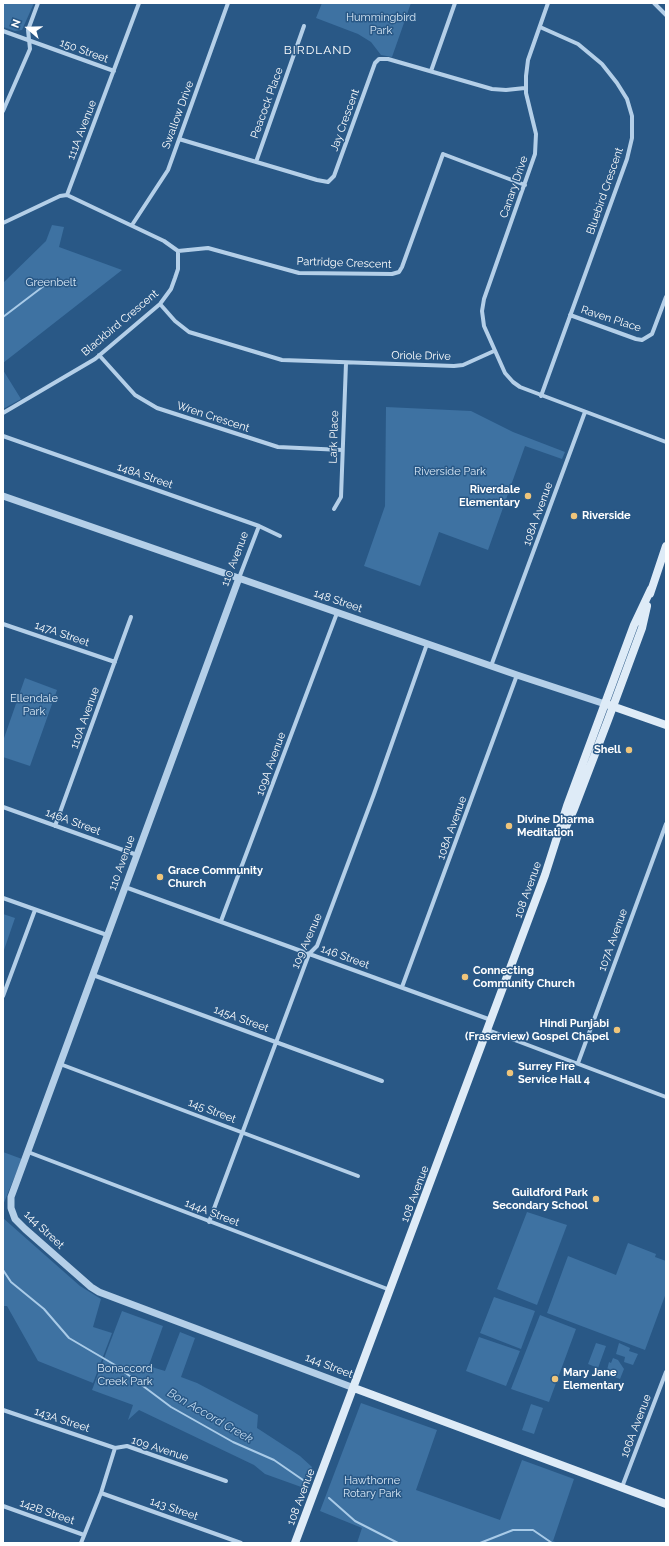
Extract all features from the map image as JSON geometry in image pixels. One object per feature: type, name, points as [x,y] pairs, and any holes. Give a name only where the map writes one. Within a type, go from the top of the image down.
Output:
[{"type":"main road","name":"108 Avenue","points":[[295,1543],[488,1030],[554,851],[567,806],[634,625],[651,589],[666,546]]},
{"type":"main road","name":"108 Avenue","points":[[554,851],[574,810],[642,628],[651,589]]},
{"type":"main road","name":"148 Street","points":[[605,704],[666,725]]},
{"type":"main road","name":"144 Street","points":[[354,1388],[666,1504]]},
{"type":"street","points":[[3,111],[30,48],[28,30],[38,3]]},
{"type":"street","name":"111A Avenue","points":[[67,195],[139,3]]},
{"type":"street","name":"Swallow Drive","points":[[132,225],[166,174],[228,3]]},
{"type":"street","points":[[431,71],[455,3]]},
{"type":"street","name":"Canary Drive","points":[[494,351],[484,326],[483,305],[534,161],[536,134],[525,88],[528,60],[548,3]]},
{"type":"street","points":[[654,3],[666,15]]},
{"type":"street","name":"Peacock Place","points":[[256,162],[304,26]]},
{"type":"street","name":"Bluebird Crescent","points":[[540,27],[578,44],[602,64],[624,93],[632,116],[632,138],[627,159],[542,396]]},
{"type":"street","name":"150 Street","points":[[3,31],[114,71]]},
{"type":"street","name":"Jay Crescent","points":[[179,140],[322,182],[330,181],[334,176],[377,61],[384,58],[498,90],[525,88]]},
{"type":"street","name":"Partridge Crescent","points":[[178,251],[208,248],[299,273],[399,272],[443,154],[525,185]]},
{"type":"street","points":[[3,223],[60,196],[67,195],[164,241],[178,251]]},
{"type":"street","name":"Blackbird Crescent","points":[[3,413],[99,355],[160,304],[168,293],[175,278],[178,269],[178,251]]},
{"type":"street","name":"Raven Place","points":[[570,315],[642,340],[652,334],[666,297]]},
{"type":"street","name":"Oriole Drive","points":[[160,304],[182,327],[199,336],[282,360],[346,364],[463,365],[494,351]]},
{"type":"street","points":[[494,351],[505,373],[513,382],[526,390],[666,442]]},
{"type":"street","name":"Wren Crescent","points":[[99,355],[135,395],[157,408],[278,447],[342,450]]},
{"type":"street","name":"Lark Place","points":[[334,509],[341,497],[346,364]]},
{"type":"street","name":"108A Avenue","points":[[491,666],[584,412]]},
{"type":"street","name":"148A Street","points":[[3,436],[259,526],[280,536]]},
{"type":"street","name":"148 Street","points":[[3,496],[427,644],[605,704]]},
{"type":"street","name":"110 Avenue","points":[[11,1208],[11,1198],[259,526]]},
{"type":"street","name":"109A Avenue","points":[[221,921],[338,613]]},
{"type":"street","name":"110A Avenue","points":[[56,826],[131,617]]},
{"type":"street","name":"147A Street","points":[[3,624],[114,662]]},
{"type":"street","name":"109 Avenue","points":[[209,1222],[309,954],[319,940],[374,794],[427,644]]},
{"type":"street","name":"108A Avenue","points":[[402,987],[517,675]]},
{"type":"street","name":"146A Street","points":[[3,807],[137,855]]},
{"type":"street","name":"107A Avenue","points":[[578,1063],[666,824]]},
{"type":"street","name":"146 Street","points":[[125,887],[491,1020]]},
{"type":"street","points":[[3,898],[108,935]]},
{"type":"street","points":[[3,996],[35,910]]},
{"type":"street","name":"145A Street","points":[[93,975],[382,1082]]},
{"type":"street","points":[[488,1030],[666,1096]]},
{"type":"street","name":"145 Street","points":[[60,1064],[358,1176]]},
{"type":"street","name":"144A Street","points":[[28,1152],[390,1290]]},
{"type":"street","name":"144 Street","points":[[11,1208],[15,1218],[25,1229],[91,1287],[99,1292],[354,1388]]},
{"type":"street","name":"106A Avenue","points":[[622,1487],[666,1372]]},
{"type":"street","name":"143A Street","points":[[3,1410],[115,1448]]},
{"type":"street","name":"109 Avenue","points":[[82,1543],[101,1493],[115,1448],[127,1446],[226,1481]]},
{"type":"street","name":"143 Street","points":[[101,1493],[241,1543]]},
{"type":"street","name":"142B Street","points":[[3,1506],[84,1535]]},
{"type":"green space","points":[[3,3],[34,3],[22,30],[15,31],[3,27]]},
{"type":"green space","name":"Hummingbird Park","points":[[322,3],[411,3],[392,57],[381,55],[371,42],[358,34],[316,18]]},
{"type":"green space","name":"Greenbelt","points":[[52,225],[64,227],[59,247],[122,270],[3,363],[3,283],[46,241]]},
{"type":"green space","points":[[3,370],[21,399],[3,409]]},
{"type":"green space","name":"Riverside Park","points":[[386,407],[471,411],[513,432],[565,452],[562,459],[525,446],[488,550],[439,532],[420,586],[364,566],[385,506]]},
{"type":"green space","name":"Ellendale Park","points":[[25,678],[57,690],[30,766],[3,757],[3,741]]},
{"type":"green space","points":[[3,914],[15,918],[4,950],[3,950]]},
{"type":"green space","points":[[3,1152],[22,1159],[3,1205]]},
{"type":"green space","points":[[527,1212],[567,1225],[537,1305],[497,1289]]},
{"type":"green space","points":[[3,1218],[80,1286],[101,1299],[93,1327],[112,1333],[93,1383],[38,1361],[7,1306],[3,1306]]},
{"type":"green space","points":[[628,1243],[656,1254],[655,1257],[666,1261],[666,1293],[645,1350],[547,1313],[568,1256],[616,1275]]},
{"type":"green space","points":[[494,1297],[535,1311],[521,1349],[480,1333]]},
{"type":"green space","name":"Bonaccord Creek Park","points":[[122,1311],[163,1326],[149,1365],[155,1368],[165,1371],[180,1332],[195,1338],[181,1377],[197,1383],[258,1415],[257,1428],[300,1456],[312,1467],[304,1488],[265,1474],[254,1465],[139,1410],[128,1420],[133,1405],[92,1390]]},
{"type":"green space","points":[[540,1315],[576,1329],[549,1402],[511,1389]]},
{"type":"green space","points":[[479,1337],[520,1351],[506,1386],[466,1371]]},
{"type":"green space","points":[[596,1343],[606,1346],[598,1368],[588,1364]]},
{"type":"green space","points":[[619,1343],[630,1348],[629,1351],[638,1354],[633,1365],[624,1362],[625,1357],[616,1354]]},
{"type":"green space","points":[[613,1358],[618,1360],[624,1369],[620,1379],[606,1374],[609,1362],[611,1363]]},
{"type":"green space","name":"Hawthorne Rotary Park","points":[[361,1403],[437,1430],[416,1490],[500,1520],[522,1460],[574,1479],[553,1541],[558,1543],[357,1543],[362,1528],[320,1511]]},
{"type":"green space","points":[[531,1404],[543,1408],[534,1434],[522,1430]]},
{"type":"waterway","points":[[3,317],[49,282]]},
{"type":"waterway","name":"Bon Accord Creek","points":[[3,1270],[11,1282],[44,1309],[69,1338],[115,1365],[171,1407],[233,1442],[274,1460],[303,1480]]},
{"type":"waterway","name":"Bon Accord Creek","points":[[329,1498],[355,1521],[398,1543]]},
{"type":"waterway","name":"Bon Accord Creek","points":[[480,1543],[513,1530],[533,1530],[552,1543]]},
{"type":"place","name":"Riverdale Elementary","points":[[528,496]]},
{"type":"place","name":"Riverside","points":[[574,516]]},
{"type":"place","name":"Shell","points":[[629,750]]},
{"type":"place","name":"Divine Dharma Meditation","points":[[509,826]]},
{"type":"place","name":"Grace Community Church","points":[[160,877]]},
{"type":"place","name":"Connecting Community Church","points":[[465,977]]},
{"type":"place","name":"Hindi Punjabi (Fraserview) Gospel Chapel","points":[[617,1030]]},
{"type":"place","name":"Surrey Fire Service Hall 4","points":[[510,1073]]},
{"type":"place","name":"Guildford Park Secondary School","points":[[596,1199]]},
{"type":"place","name":"Mary Jane Elementary","points":[[555,1379]]},
{"type":"district","name":"BIRDLAND","points":[[318,50]]}]
